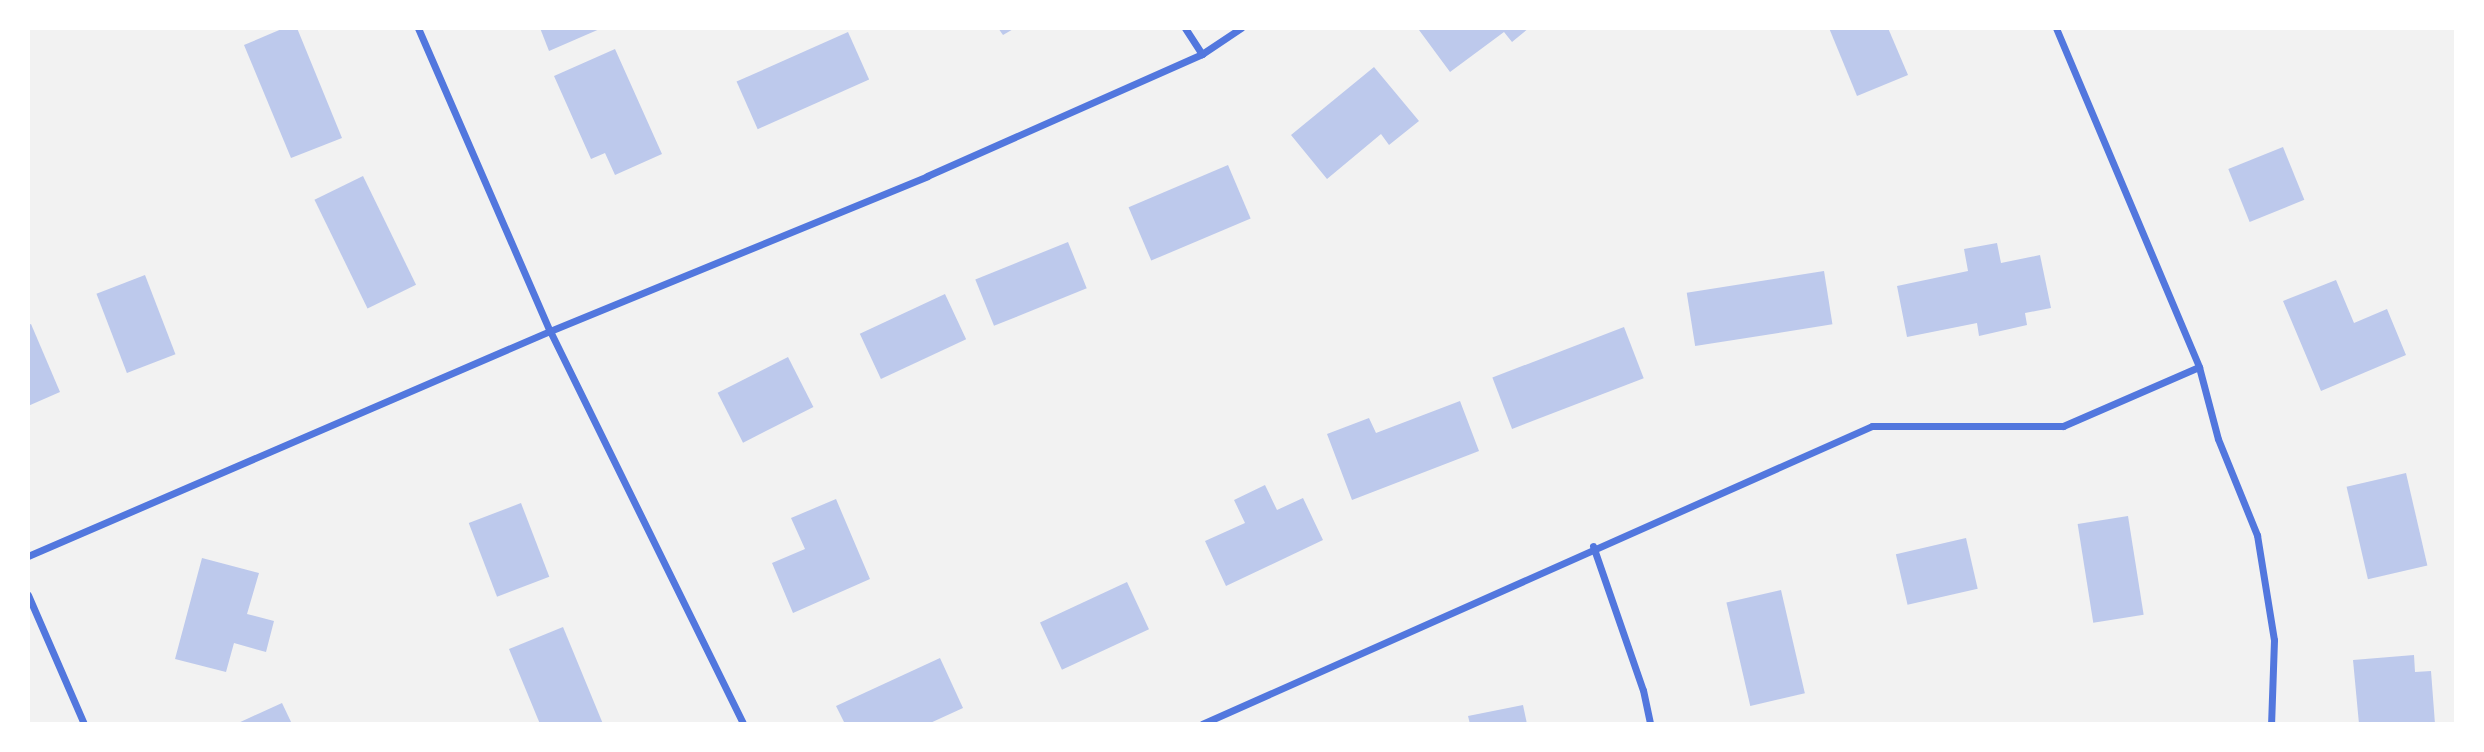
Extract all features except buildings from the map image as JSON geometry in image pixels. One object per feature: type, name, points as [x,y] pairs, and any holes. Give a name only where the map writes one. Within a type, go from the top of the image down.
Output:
[{"type":"street","points":[[418,28],[550,331],[743,724]]},
{"type":"street","points":[[1185,28],[1202,54]]},
{"type":"street","points":[[28,556],[550,331],[927,176],[1202,54],[1241,28]]},
{"type":"street","points":[[2056,28],[2199,367],[2218,439],[2258,535],[2274,640],[2271,724]]},
{"type":"street","points":[[1202,724],[1593,546],[1872,426],[2063,426],[2199,367]]},
{"type":"street","points":[[1593,546],[1643,690],[1650,724]]},
{"type":"street","points":[[28,595],[84,724]]}]
